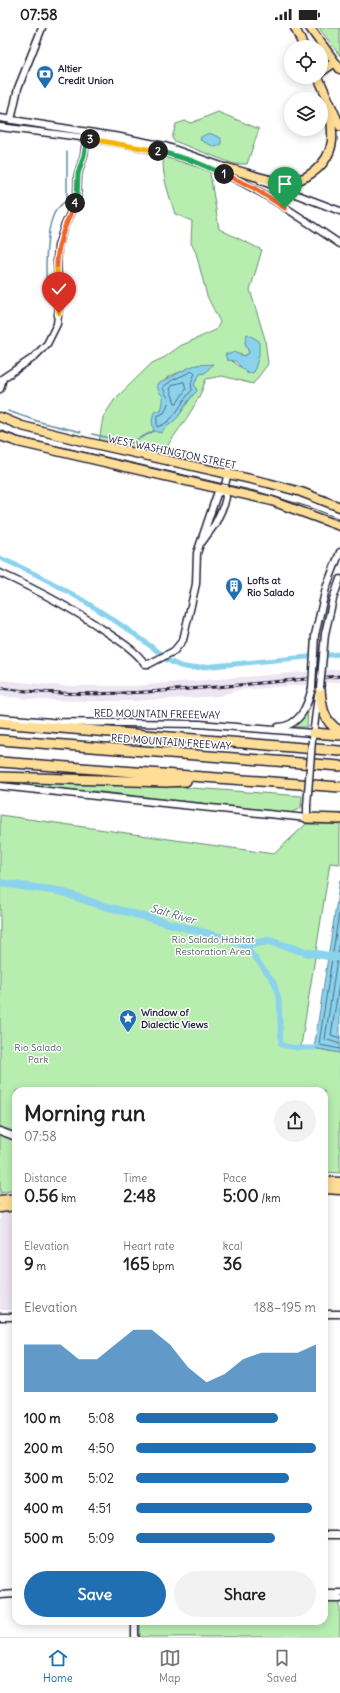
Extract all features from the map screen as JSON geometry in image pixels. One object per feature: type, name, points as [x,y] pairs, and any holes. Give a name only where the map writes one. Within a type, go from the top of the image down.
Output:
[{"type":"highway","points":[[316,688],[326,717],[331,724],[340,731]]},
{"type":"highway","points":[[0,723],[340,752]]},
{"type":"highway","points":[[313,736],[340,735]]},
{"type":"highway","name":"RED MOUNTAIN FREEWAY","points":[[0,740],[340,766]]},
{"type":"highway","points":[[0,762],[340,787]]},
{"type":"highway","points":[[0,777],[166,782],[218,778]]},
{"type":"highway","points":[[306,818],[340,819]]},
{"type":"main road","points":[[295,28],[301,40]]},
{"type":"main road","points":[[310,28],[340,69]]},
{"type":"main road","points":[[328,67],[335,62]]},
{"type":"main road","points":[[328,101],[340,126]]},
{"type":"main road","points":[[227,168],[280,182],[294,181],[311,174],[323,161],[331,145],[332,127],[328,101]]},
{"type":"main road","name":"WEST WASHINGTON STREET","points":[[0,417],[22,426],[86,442],[228,470],[301,492],[340,507]]},
{"type":"main road","points":[[0,436],[18,442],[296,508],[340,526]]},
{"type":"main road","points":[[328,1181],[340,1182]]},
{"type":"main road","points":[[328,1189],[340,1190]]},
{"type":"main road","points":[[0,1200],[12,1198]]},
{"type":"main road","points":[[0,1208],[12,1206]]},
{"type":"street","points":[[11,120],[18,88],[42,28]]},
{"type":"street","points":[[0,118],[160,151],[219,171],[270,198],[340,244]]},
{"type":"street","points":[[0,127],[87,135],[166,146],[340,211]]},
{"type":"street","points":[[0,389],[1,379],[33,358],[47,344],[57,324],[59,306],[57,260],[58,246],[64,227],[77,198],[78,174],[84,155],[87,135]]},
{"type":"street","points":[[200,544],[208,536],[221,513],[226,497],[224,490],[228,470]]},
{"type":"street","points":[[0,573],[76,611],[138,654],[145,664],[159,660],[171,653],[181,644],[185,634],[196,584],[197,556],[200,544],[217,494],[224,490]]},
{"type":"street","points":[[0,786],[306,818],[316,688],[315,635],[326,588],[340,552]]},
{"type":"street","points":[[240,726],[280,727],[292,723],[305,710],[316,688],[325,634],[332,603],[340,579]]},
{"type":"street","name":"RED MOUNTAIN FREEEWAY","points":[[0,718],[51,722],[188,723],[240,726],[313,736]]},
{"type":"street","points":[[0,1131],[12,1135]]},
{"type":"street","points":[[328,1314],[340,1314]]},
{"type":"street","points":[[0,1317],[12,1317]]},
{"type":"street","points":[[328,1535],[340,1536]]},
{"type":"street","points":[[328,1593],[340,1593]]},
{"type":"street","points":[[0,1595],[12,1595]]},
{"type":"street","points":[[328,1599],[340,1599]]},
{"type":"street","points":[[135,1625],[135,1637]]},
{"type":"shaded area","points":[[340,669],[340,682],[238,690],[219,696],[133,701],[89,701],[41,700],[0,696],[0,680],[62,686],[133,686]]},
{"type":"shaded area","points":[[12,1210],[12,1310],[0,1310],[0,1212]]},
{"type":"green space","points":[[319,28],[340,28],[340,56]]},
{"type":"green space","points":[[218,112],[259,129],[247,164],[234,164],[174,141],[172,138],[176,124],[185,121],[191,123]]},
{"type":"green space","points":[[164,152],[209,167],[219,229],[262,250],[250,290],[265,339],[268,364],[253,384],[222,376],[206,379],[192,410],[161,456],[99,442],[103,417],[115,399],[152,363],[165,357],[180,346],[216,330],[220,322],[207,296],[196,253],[191,243],[192,221],[175,214],[164,176]],"holes":[[[245,342],[256,363],[254,372],[238,366],[225,355],[240,353],[244,356],[249,353]],[[197,365],[204,366],[194,384],[197,391],[174,421],[164,428],[155,411],[161,411],[165,403],[164,396],[157,384],[163,382],[168,377]]]},
{"type":"green space","points":[[308,710],[307,727],[292,727],[303,718]]},
{"type":"green space","points":[[0,780],[110,782],[302,796],[301,808],[290,813],[93,791],[0,783]]},
{"type":"green space","name":"Rio Salado Habitat Restoration Area","points":[[0,815],[274,854],[306,824],[340,824],[340,864],[330,863],[301,1046],[340,1053],[340,1173],[328,1172],[328,1087],[12,1087],[12,1191],[0,1193]]},
{"type":"green space","points":[[340,1601],[340,1637],[140,1637],[140,1625],[328,1625],[328,1602]]},
{"type":"water","points":[[209,133],[221,138],[221,145],[215,147],[200,140],[201,137]]},
{"type":"water","points":[[247,334],[259,341],[259,355],[254,372],[248,374],[235,361],[227,360],[225,354],[231,354],[233,352],[244,356],[249,353],[245,342]]},
{"type":"water","points":[[213,364],[205,373],[200,374],[194,384],[197,391],[173,422],[161,433],[154,431],[152,423],[153,416],[155,411],[161,411],[163,404],[163,397],[159,392],[157,384],[193,366]]},
{"type":"water","points":[[340,880],[340,1053],[314,1048]]},
{"type":"waterway","points":[[47,288],[47,251],[51,223],[55,211],[67,200],[67,152]]},
{"type":"waterway","points":[[8,411],[40,422],[81,432]]},
{"type":"waterway","points":[[92,434],[130,443],[154,431]]},
{"type":"waterway","points":[[0,558],[21,567],[83,600],[160,653]]},
{"type":"waterway","points":[[167,660],[180,666],[191,668],[340,654]]},
{"type":"waterway","name":"Salt River","points":[[0,883],[59,891],[97,904],[245,945],[269,941],[305,952],[340,958]]},
{"type":"waterway","points":[[245,945],[274,982],[279,999],[281,1045],[297,1048],[314,1048]]},
{"type":"tram line","points":[[0,430],[18,437],[259,492],[312,508],[340,519]]},
{"type":"railway","points":[[0,688],[54,693],[108,694],[216,687],[340,676]]},
{"type":"place","name":"Altier Credit Union","points":[[45,89]]},
{"type":"place","name":"Lofts at Rio Salado","points":[[234,601]]},
{"type":"place","name":"Window of Dialectic Views","points":[[128,1033]]},
{"type":"route","points":[[59,313],[57,260],[58,246],[64,227],[77,198],[78,174],[84,155],[87,138],[133,145],[201,164],[254,188],[285,208]]},
{"type":"park label","name":"Rio Salado Park","points":[[38,1052]]}]
